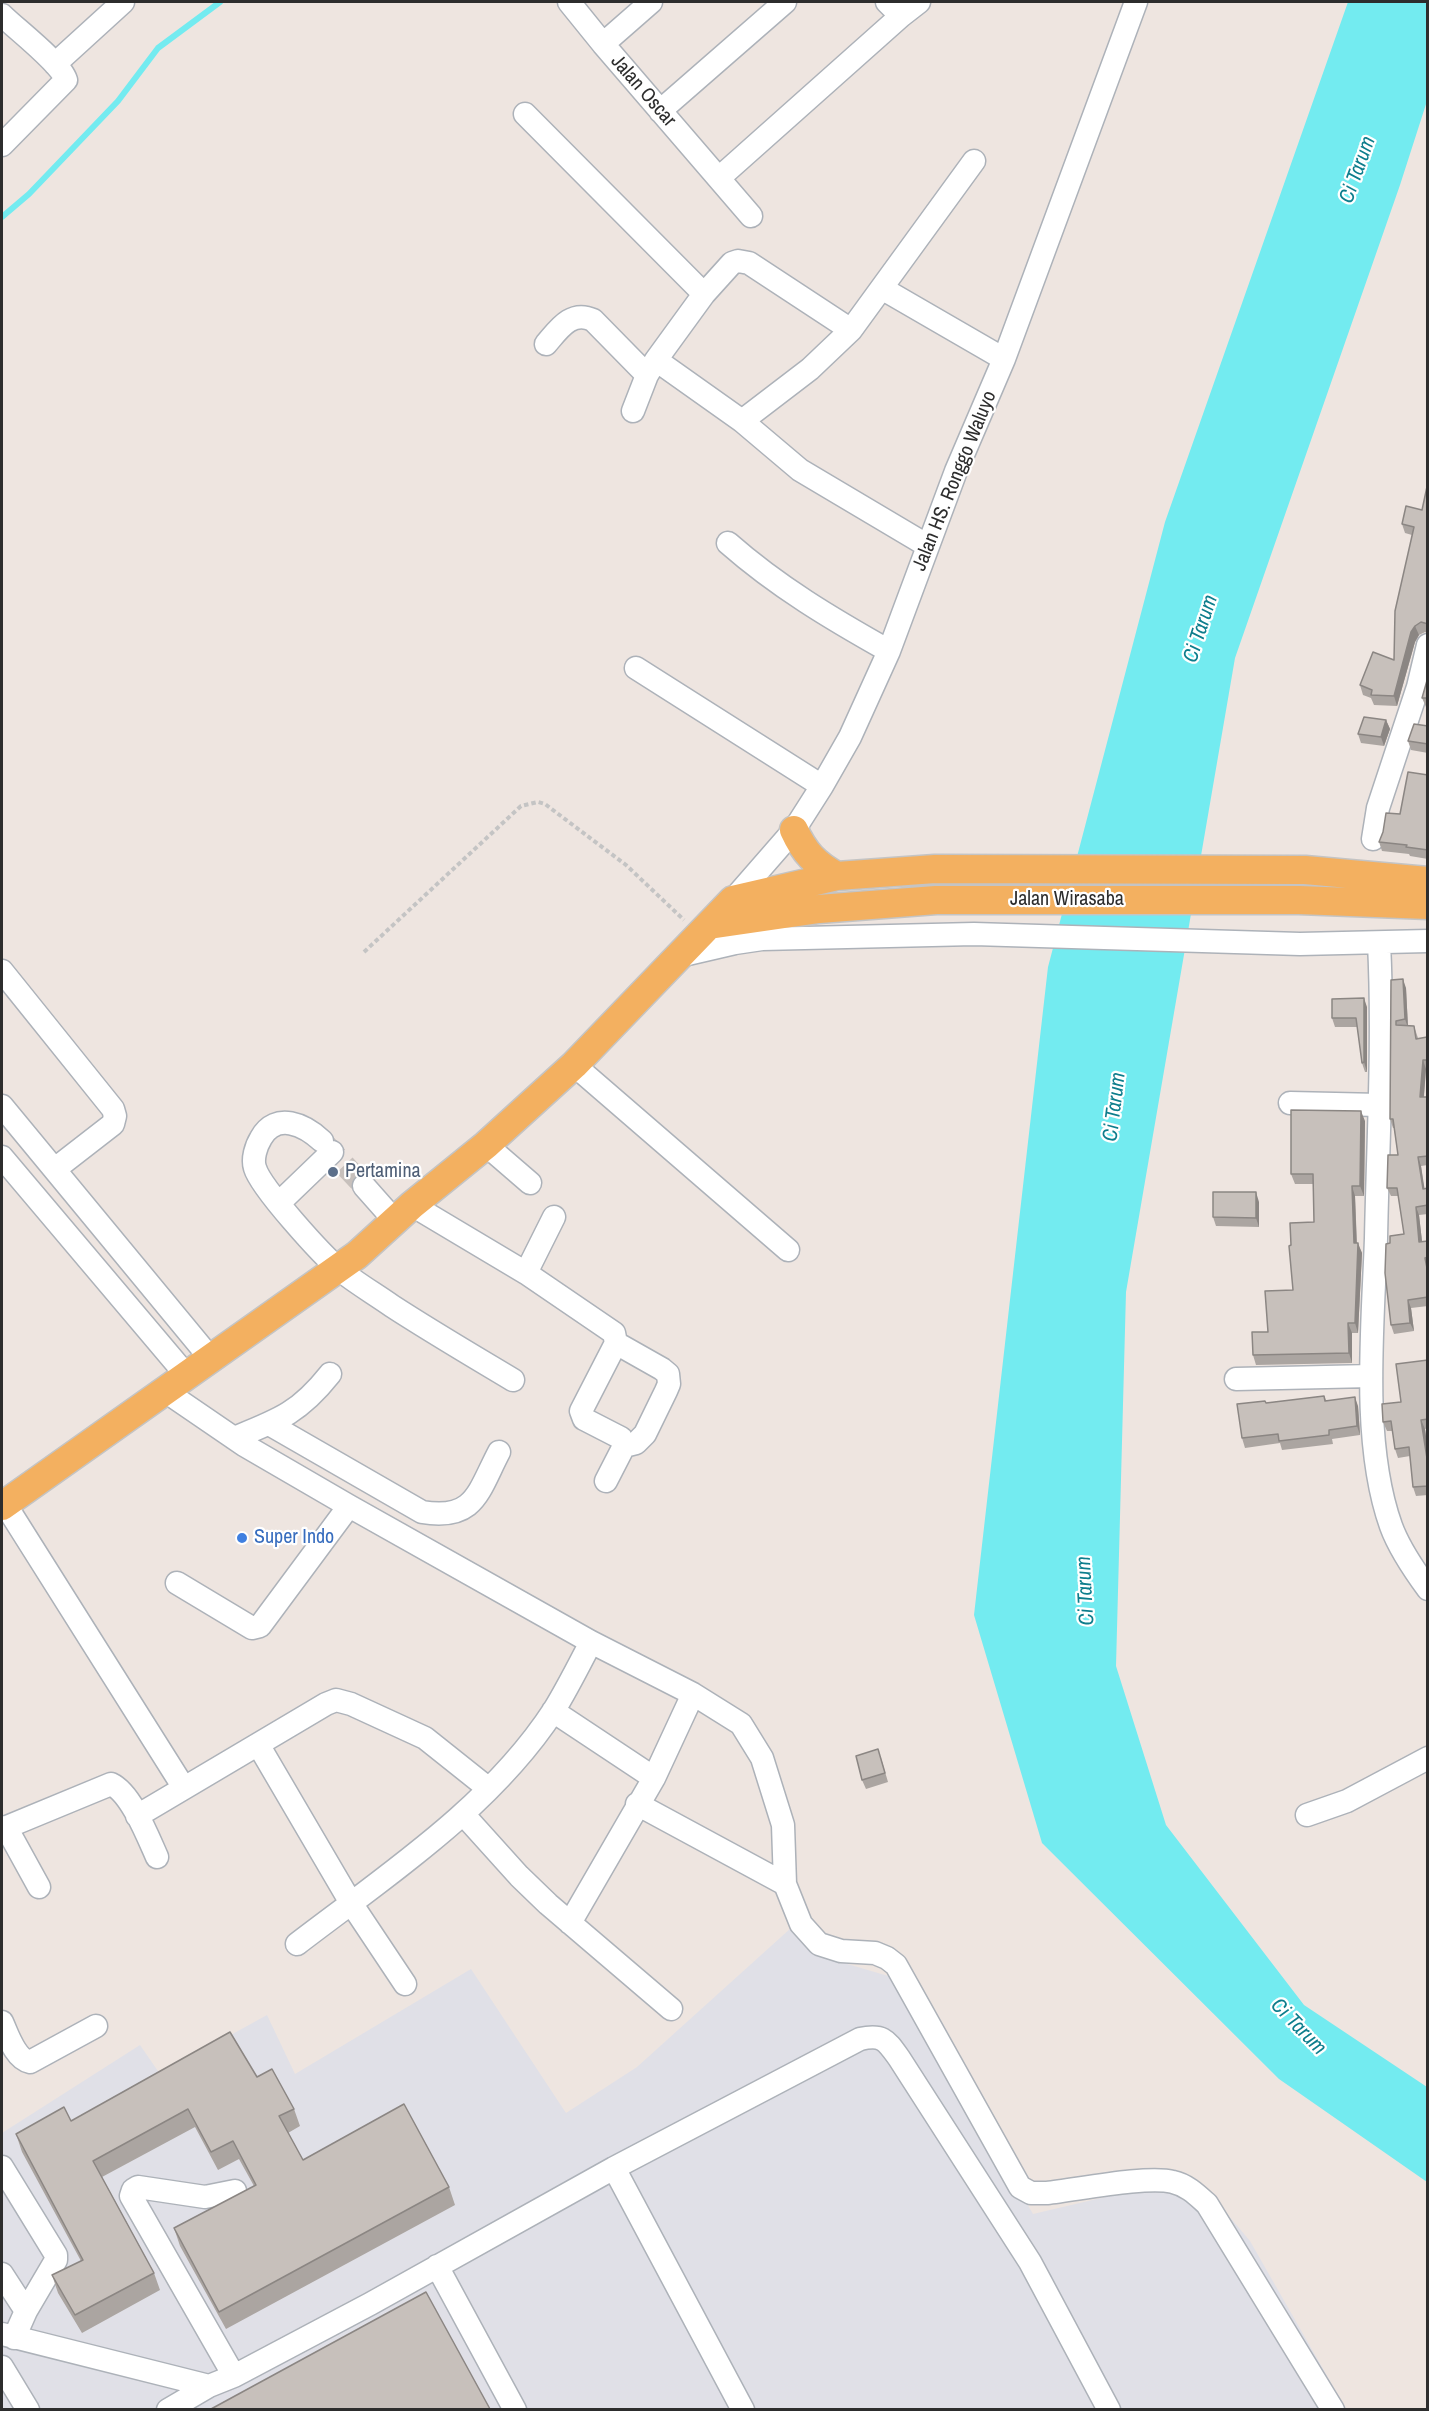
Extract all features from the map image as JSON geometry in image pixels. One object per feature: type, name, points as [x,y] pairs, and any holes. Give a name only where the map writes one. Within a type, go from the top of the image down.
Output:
[{"type":"main road","points":[[794,830],[803,850],[810,858],[818,866],[837,876]]},
{"type":"main road","name":"Jalan Wirasaba","points":[[733,900],[837,876],[935,869],[1305,870],[1428,881]]},
{"type":"main road","name":"Jalan HS. Ronggo Waluyo","points":[[3,1505],[338,1269],[486,1145],[574,1065],[733,900]]},
{"type":"main road","name":"Jalan Wirasaba","points":[[704,930],[819,909],[936,900],[1299,900],[1428,905]]},
{"type":"street","points":[[55,64],[123,2]]},
{"type":"street","name":"Jalan Oscar","points":[[569,2],[752,216]]},
{"type":"street","points":[[603,44],[651,2]]},
{"type":"street","points":[[660,111],[785,2]]},
{"type":"street","points":[[719,178],[894,9],[919,2]]},
{"type":"street","name":"Jalan HS. Ronggo Waluyo","points":[[733,900],[794,830],[822,786],[850,737],[889,651],[956,471],[1004,359],[1136,2]]},
{"type":"street","points":[[2,16],[55,64],[65,77],[64,83],[2,145]]},
{"type":"street","points":[[525,114],[704,294]]},
{"type":"street","points":[[742,421],[810,369],[851,330],[974,161]]},
{"type":"street","points":[[633,411],[652,367],[704,294],[732,263],[744,261],[851,330]]},
{"type":"street","points":[[883,289],[1004,359]]},
{"type":"street","points":[[546,344],[562,324],[571,319],[586,317],[593,320],[652,367],[742,421],[800,470],[928,546]]},
{"type":"street","points":[[729,543],[788,592],[889,651]]},
{"type":"street","points":[[1373,839],[1378,808],[1418,687],[1428,645]]},
{"type":"street","points":[[636,668],[822,786]]},
{"type":"street","points":[[679,956],[762,939],[974,934],[1300,944],[1428,941]]},
{"type":"street","points":[[1378,943],[1382,1028],[1371,1376],[1379,1480],[1392,1527],[1416,1574],[1428,1589]]},
{"type":"street","points":[[2,971],[112,1109],[115,1116],[113,1124],[55,1169]]},
{"type":"street","points":[[574,1065],[788,1250]]},
{"type":"street","points":[[1290,1103],[1380,1105]]},
{"type":"street","points":[[2,1106],[211,1359]]},
{"type":"street","points":[[279,1203],[327,1146],[307,1128],[291,1122],[273,1125],[261,1137],[253,1158],[258,1177],[279,1203],[338,1269],[423,1326],[513,1380]]},
{"type":"street","points":[[486,1145],[530,1184]]},
{"type":"street","points":[[2,1157],[9,1178],[138,1318],[176,1383],[234,1438],[349,1506],[591,1642],[693,1694],[741,1724],[762,1758],[783,1825],[785,1884],[801,1924],[819,1944],[841,1951],[875,1953],[896,1965],[1020,2187],[1031,2193],[1047,2193],[1152,2180],[1172,2181],[1191,2190],[1207,2205],[1333,2409]]},
{"type":"street","points":[[364,1186],[404,1213],[526,1274],[614,1333],[616,1342],[581,1411],[584,1419],[621,1438],[624,1446],[606,1481]]},
{"type":"street","points":[[526,1274],[554,1217]]},
{"type":"street","points":[[138,1318],[161,1299]]},
{"type":"street","points":[[616,1342],[662,1369],[668,1374],[669,1384],[645,1434],[636,1443],[624,1446]]},
{"type":"street","points":[[234,1438],[269,1424],[302,1405],[330,1374]]},
{"type":"street","points":[[1236,1379],[1371,1376]]},
{"type":"street","points":[[269,1424],[422,1512],[442,1515],[473,1503],[499,1452]]},
{"type":"street","points":[[3,1505],[184,1788]]},
{"type":"street","points":[[177,1583],[252,1628],[260,1626],[349,1506]]},
{"type":"street","points":[[297,1944],[464,1815],[489,1789],[553,1711],[591,1642]]},
{"type":"street","points":[[570,1923],[654,1778],[693,1694]]},
{"type":"street","points":[[137,1816],[336,1700],[351,1704],[425,1738],[489,1789]]},
{"type":"street","points":[[553,1711],[654,1778]]},
{"type":"street","points":[[259,1746],[351,1903],[405,1984]]},
{"type":"street","points":[[1307,1815],[1347,1801],[1428,1758]]},
{"type":"street","points":[[39,1887],[4,1828],[111,1784],[119,1787],[137,1816],[157,1857]]},
{"type":"street","points":[[637,1804],[785,1884]]},
{"type":"street","points":[[464,1815],[519,1876],[671,2009]]},
{"type":"street","points":[[2,2022],[18,2055],[23,2061],[30,2062],[96,2026]]},
{"type":"street","points":[[168,2409],[209,2386],[234,2376],[614,2168],[860,2038],[873,2036],[887,2041],[1030,2262],[1109,2409]]},
{"type":"street","points":[[2,2167],[10,2200],[56,2255],[56,2260],[26,2311],[8,2336],[209,2386]]},
{"type":"street","points":[[614,2168],[742,2409]]},
{"type":"street","points":[[234,2376],[131,2196],[133,2190],[138,2187],[205,2197],[235,2191]]},
{"type":"street","points":[[437,2266],[515,2409]]},
{"type":"street","points":[[2,2274],[26,2311]]},
{"type":"street","points":[[2,2367],[28,2409]]},
{"type":"path","points":[[364,952],[521,806],[538,802],[545,804],[626,865],[704,930]]},
{"type":"shaded area","points":[[801,1919],[827,1958],[895,1978],[1033,2214],[1169,2182],[1207,2190],[1250,2241],[1346,2409],[2,2410],[2,2133],[140,2045],[160,2074],[267,2015],[295,2074],[471,1969],[566,2113],[637,2067]]},
{"type":"water","name":"Ci Tarum","points":[[1348,2],[1427,2],[1427,101],[1400,185],[1235,658],[1126,1292],[1116,1666],[1166,1825],[1304,2005],[1427,2087],[1427,2182],[1279,2079],[1042,1843],[974,1615],[1048,967],[1165,522]]},
{"type":"building","points":[[1428,482],[1428,624],[1421,622],[1411,632],[1394,696],[1371,695],[1372,690],[1360,685],[1373,652],[1394,660],[1395,611],[1414,527],[1402,524],[1406,506],[1422,510]]},
{"type":"building","points":[[1428,677],[1428,698],[1422,698]]},
{"type":"building","points":[[1364,717],[1386,720],[1381,737],[1358,734]]},
{"type":"building","points":[[1414,724],[1428,726],[1428,744],[1408,741]]},
{"type":"building","points":[[1408,772],[1428,775],[1428,850],[1379,842],[1386,813],[1400,814]]},
{"type":"building","points":[[1403,979],[1405,1019],[1396,1021],[1396,1025],[1414,1026],[1416,1039],[1427,1037],[1428,1039],[1428,1060],[1423,1060],[1420,1097],[1428,1097],[1428,1156],[1418,1157],[1423,1189],[1428,1188],[1428,1205],[1416,1207],[1419,1242],[1428,1241],[1428,1257],[1425,1258],[1428,1273],[1428,1297],[1408,1300],[1410,1323],[1391,1325],[1385,1273],[1386,1244],[1390,1243],[1390,1236],[1404,1234],[1397,1188],[1387,1188],[1388,1155],[1398,1155],[1393,1119],[1390,1119],[1391,980]]},
{"type":"building","points":[[1364,998],[1364,1062],[1362,1063],[1356,1018],[1332,1018],[1332,999]]},
{"type":"building","points":[[1291,1110],[1361,1111],[1360,1186],[1352,1186],[1354,1243],[1358,1243],[1355,1323],[1348,1323],[1349,1353],[1253,1355],[1252,1332],[1268,1332],[1265,1291],[1293,1290],[1289,1246],[1291,1245],[1290,1223],[1314,1222],[1313,1174],[1291,1174]]},
{"type":"building","points":[[1213,1192],[1256,1192],[1256,1218],[1213,1217]]},
{"type":"building","points":[[1428,1360],[1428,1419],[1421,1420],[1428,1465],[1428,1486],[1413,1487],[1409,1447],[1395,1449],[1391,1421],[1383,1422],[1382,1404],[1401,1402],[1396,1364]]},
{"type":"building","points":[[1324,1396],[1325,1401],[1355,1397],[1357,1426],[1329,1430],[1329,1435],[1279,1441],[1278,1434],[1242,1438],[1237,1404]]},
{"type":"building","points":[[878,1749],[885,1773],[862,1780],[856,1756]]},
{"type":"building","points":[[230,2032],[257,2077],[272,2069],[294,2109],[279,2116],[303,2160],[404,2104],[449,2187],[219,2312],[174,2228],[256,2185],[233,2141],[211,2152],[188,2109],[93,2161],[154,2273],[75,2315],[52,2275],[83,2260],[16,2134],[64,2107],[71,2121]]},
{"type":"building","points":[[426,2292],[490,2409],[211,2409]]},
{"type":"waterway","points":[[2,217],[29,194],[118,101],[158,48],[220,2]]},
{"type":"tunnel","points":[[322,1141],[364,1186]]},
{"type":"place","name":"Pertamina","points":[[333,1172]]},
{"type":"place","name":"Super Indo","points":[[242,1538]]}]
